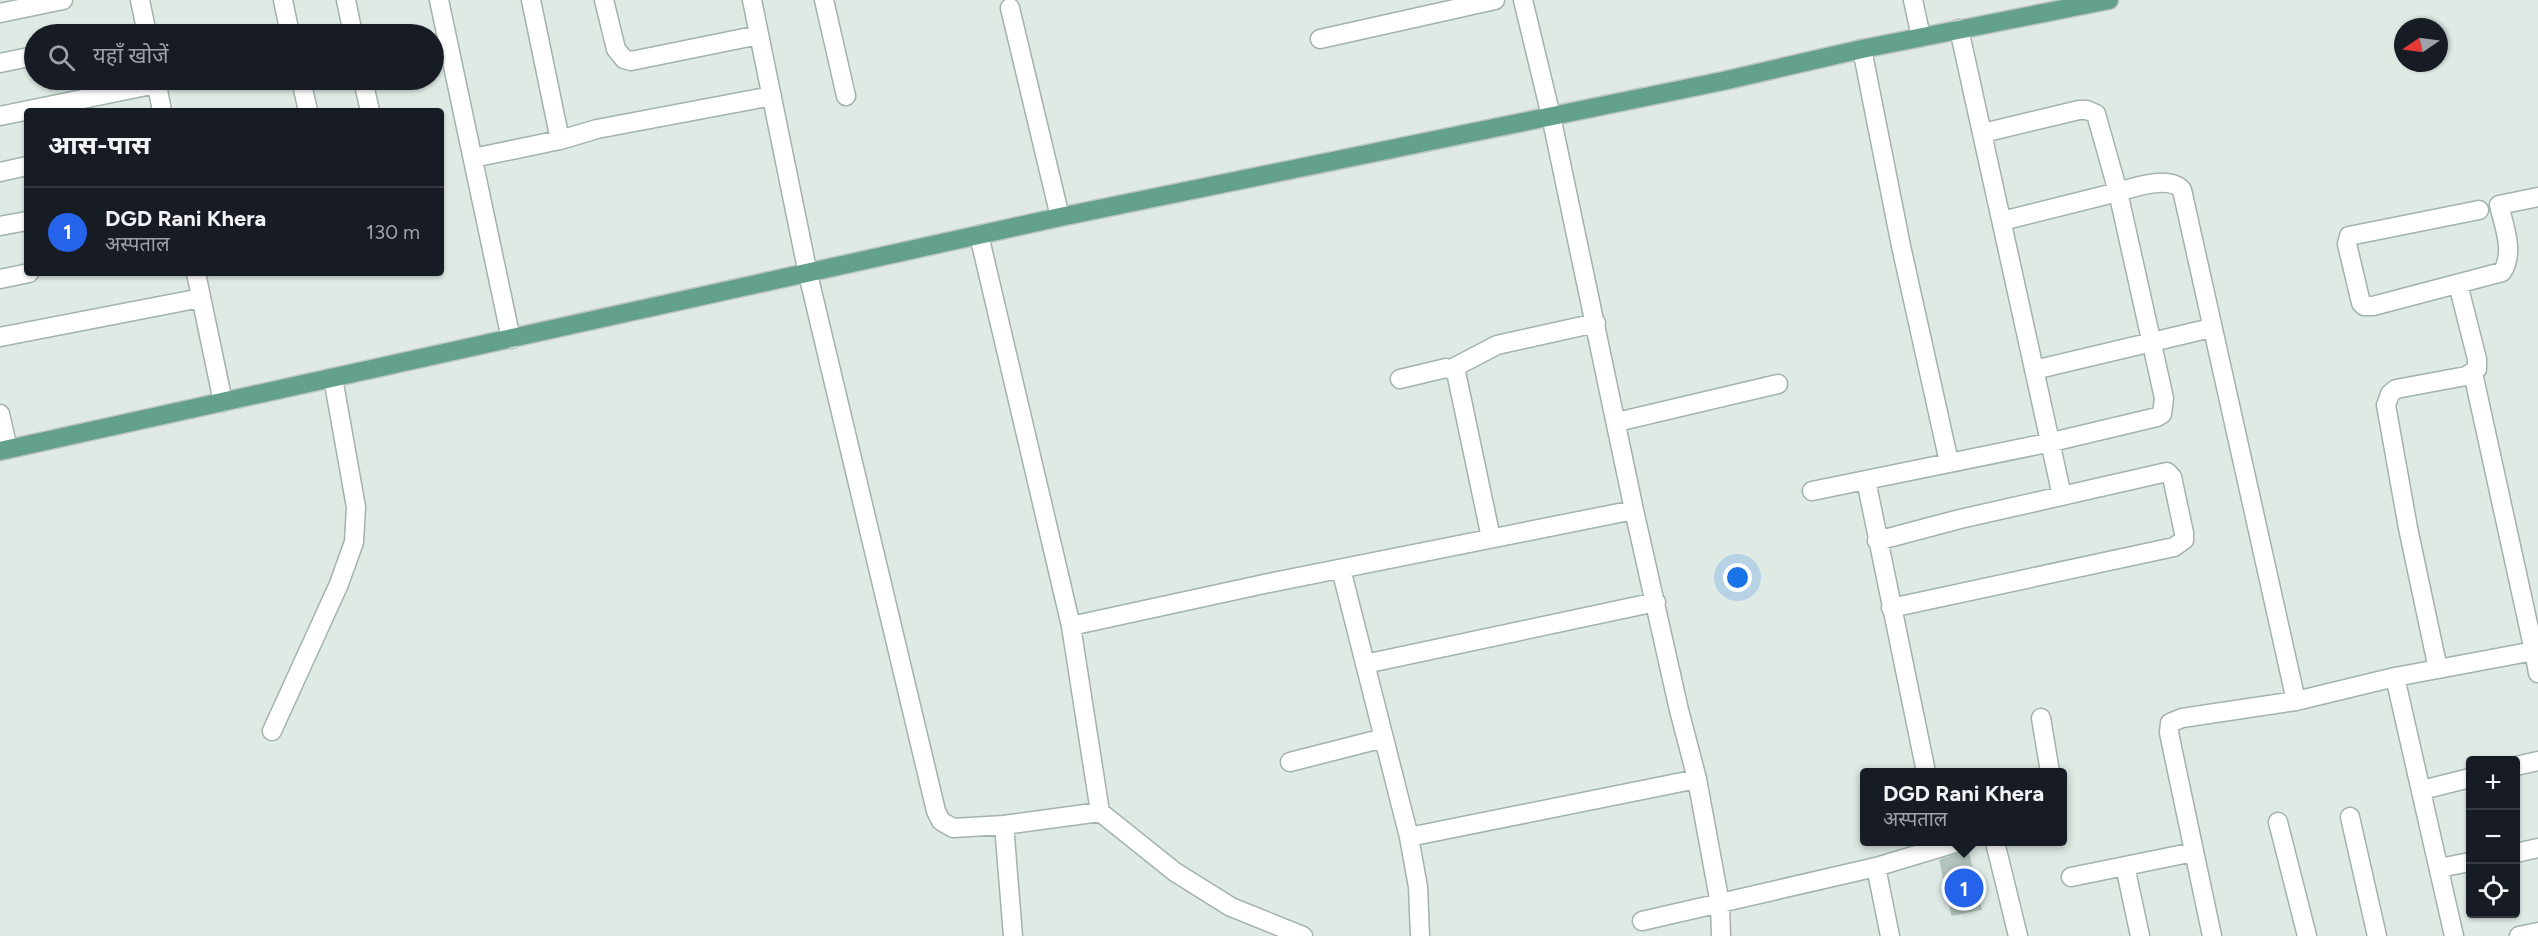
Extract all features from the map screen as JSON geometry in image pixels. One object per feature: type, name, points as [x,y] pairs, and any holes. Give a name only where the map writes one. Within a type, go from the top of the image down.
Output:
[{"type":"main road","points":[[4,450],[1060,217],[1723,81],[1862,49],[2109,0]]},
{"type":"street","points":[[0,13],[63,0]]},
{"type":"street","points":[[140,0],[141,24]]},
{"type":"street","points":[[283,0],[289,24]]},
{"type":"street","points":[[346,0],[351,24]]},
{"type":"street","points":[[439,0],[511,339]]},
{"type":"street","points":[[531,0],[560,140]]},
{"type":"street","points":[[604,0],[616,49],[624,59],[632,61],[759,34]]},
{"type":"street","points":[[752,0],[808,274],[936,811],[941,821],[953,828],[1004,825],[1100,812]]},
{"type":"street","points":[[824,0],[846,96]]},
{"type":"street","points":[[1320,39],[1495,0]]},
{"type":"street","points":[[1522,0],[1551,116],[1634,510],[1697,779],[1720,904],[1720,936]]},
{"type":"street","points":[[1913,0],[1921,37]]},
{"type":"street","points":[[1010,8],[1060,217]]},
{"type":"street","points":[[1959,29],[2052,442],[2062,496]]},
{"type":"street","points":[[1862,49],[1901,246],[1949,462]]},
{"type":"street","points":[[0,63],[24,58]]},
{"type":"street","points":[[37,108],[119,90]]},
{"type":"street","points":[[158,90],[161,108]]},
{"type":"street","points":[[303,90],[307,108]]},
{"type":"street","points":[[365,90],[369,108]]},
{"type":"street","points":[[473,158],[560,140],[597,129],[772,96]]},
{"type":"street","points":[[1812,491],[2052,442],[2162,414],[2164,398],[2118,192],[2096,114],[2088,110],[2079,110],[1983,133]]},
{"type":"street","points":[[0,116],[24,111]]},
{"type":"street","points":[[0,172],[24,167]]},
{"type":"street","points":[[2002,221],[2118,192],[2169,182],[2179,186],[2182,190],[2296,701]]},
{"type":"street","points":[[2480,210],[2349,236],[2347,244],[2361,303],[2364,306],[2373,306],[2502,272],[2508,263],[2508,245],[2499,205],[2538,197]]},
{"type":"street","points":[[0,226],[24,222]]},
{"type":"street","points":[[979,235],[1071,626],[1100,812],[1175,872],[1231,907],[1303,936]]},
{"type":"street","points":[[0,279],[24,274]]},
{"type":"street","points":[[197,276],[223,402]]},
{"type":"street","points":[[2438,669],[2406,518],[2386,405],[2390,394],[2396,389],[2442,382],[2472,373],[2477,369],[2477,358],[2458,284]]},
{"type":"street","points":[[0,337],[201,298]]},
{"type":"street","points":[[1451,369],[1497,345],[1596,323]]},
{"type":"street","points":[[2034,370],[2211,328]]},
{"type":"street","points":[[1400,379],[1446,368],[1456,372],[1491,538]]},
{"type":"street","points":[[2472,373],[2538,673]]},
{"type":"street","points":[[272,731],[339,584],[354,542],[356,507],[333,378]]},
{"type":"street","points":[[1617,422],[1778,384]]},
{"type":"street","points":[[0,414],[4,450]]},
{"type":"street","points":[[1877,541],[2167,472],[2172,477],[2184,533],[2184,540],[2174,546],[1892,608]]},
{"type":"street","points":[[1866,480],[1925,768]]},
{"type":"street","points":[[1071,626],[1634,510]]},
{"type":"street","points":[[1341,569],[1409,837],[1418,887],[1420,936]]},
{"type":"street","points":[[1365,664],[1656,602]]},
{"type":"street","points":[[2212,936],[2169,733],[2170,723],[2182,718],[2296,701],[2395,677],[2534,651]]},
{"type":"street","points":[[2395,677],[2454,936]]},
{"type":"street","points":[[2042,718],[2048,768]]},
{"type":"street","points":[[1290,762],[1384,738]]},
{"type":"street","points":[[2520,765],[2538,761]]},
{"type":"street","points":[[1409,837],[1697,779]]},
{"type":"street","points":[[2422,790],[2466,779]]},
{"type":"street","points":[[2350,817],[2377,936]]},
{"type":"street","points":[[2278,822],[2307,936]]},
{"type":"street","points":[[1004,825],[1013,936]]},
{"type":"street","points":[[1642,921],[1876,867],[1938,846]]},
{"type":"street","points":[[1996,846],[2018,936]]},
{"type":"street","points":[[2520,852],[2538,848]]},
{"type":"street","points":[[2071,877],[2194,852]]},
{"type":"street","points":[[2439,868],[2466,863]]},
{"type":"street","points":[[2125,866],[2140,936]]},
{"type":"street","points":[[1876,867],[1890,936]]},
{"type":"street","points":[[2519,936],[2538,932]]},
{"type":"building","points":[[1968,851],[1981,909],[1952,915],[1940,860]]},
{"type":"place","name":"DGD Rani Khera","points":[[1964,888]]}]
